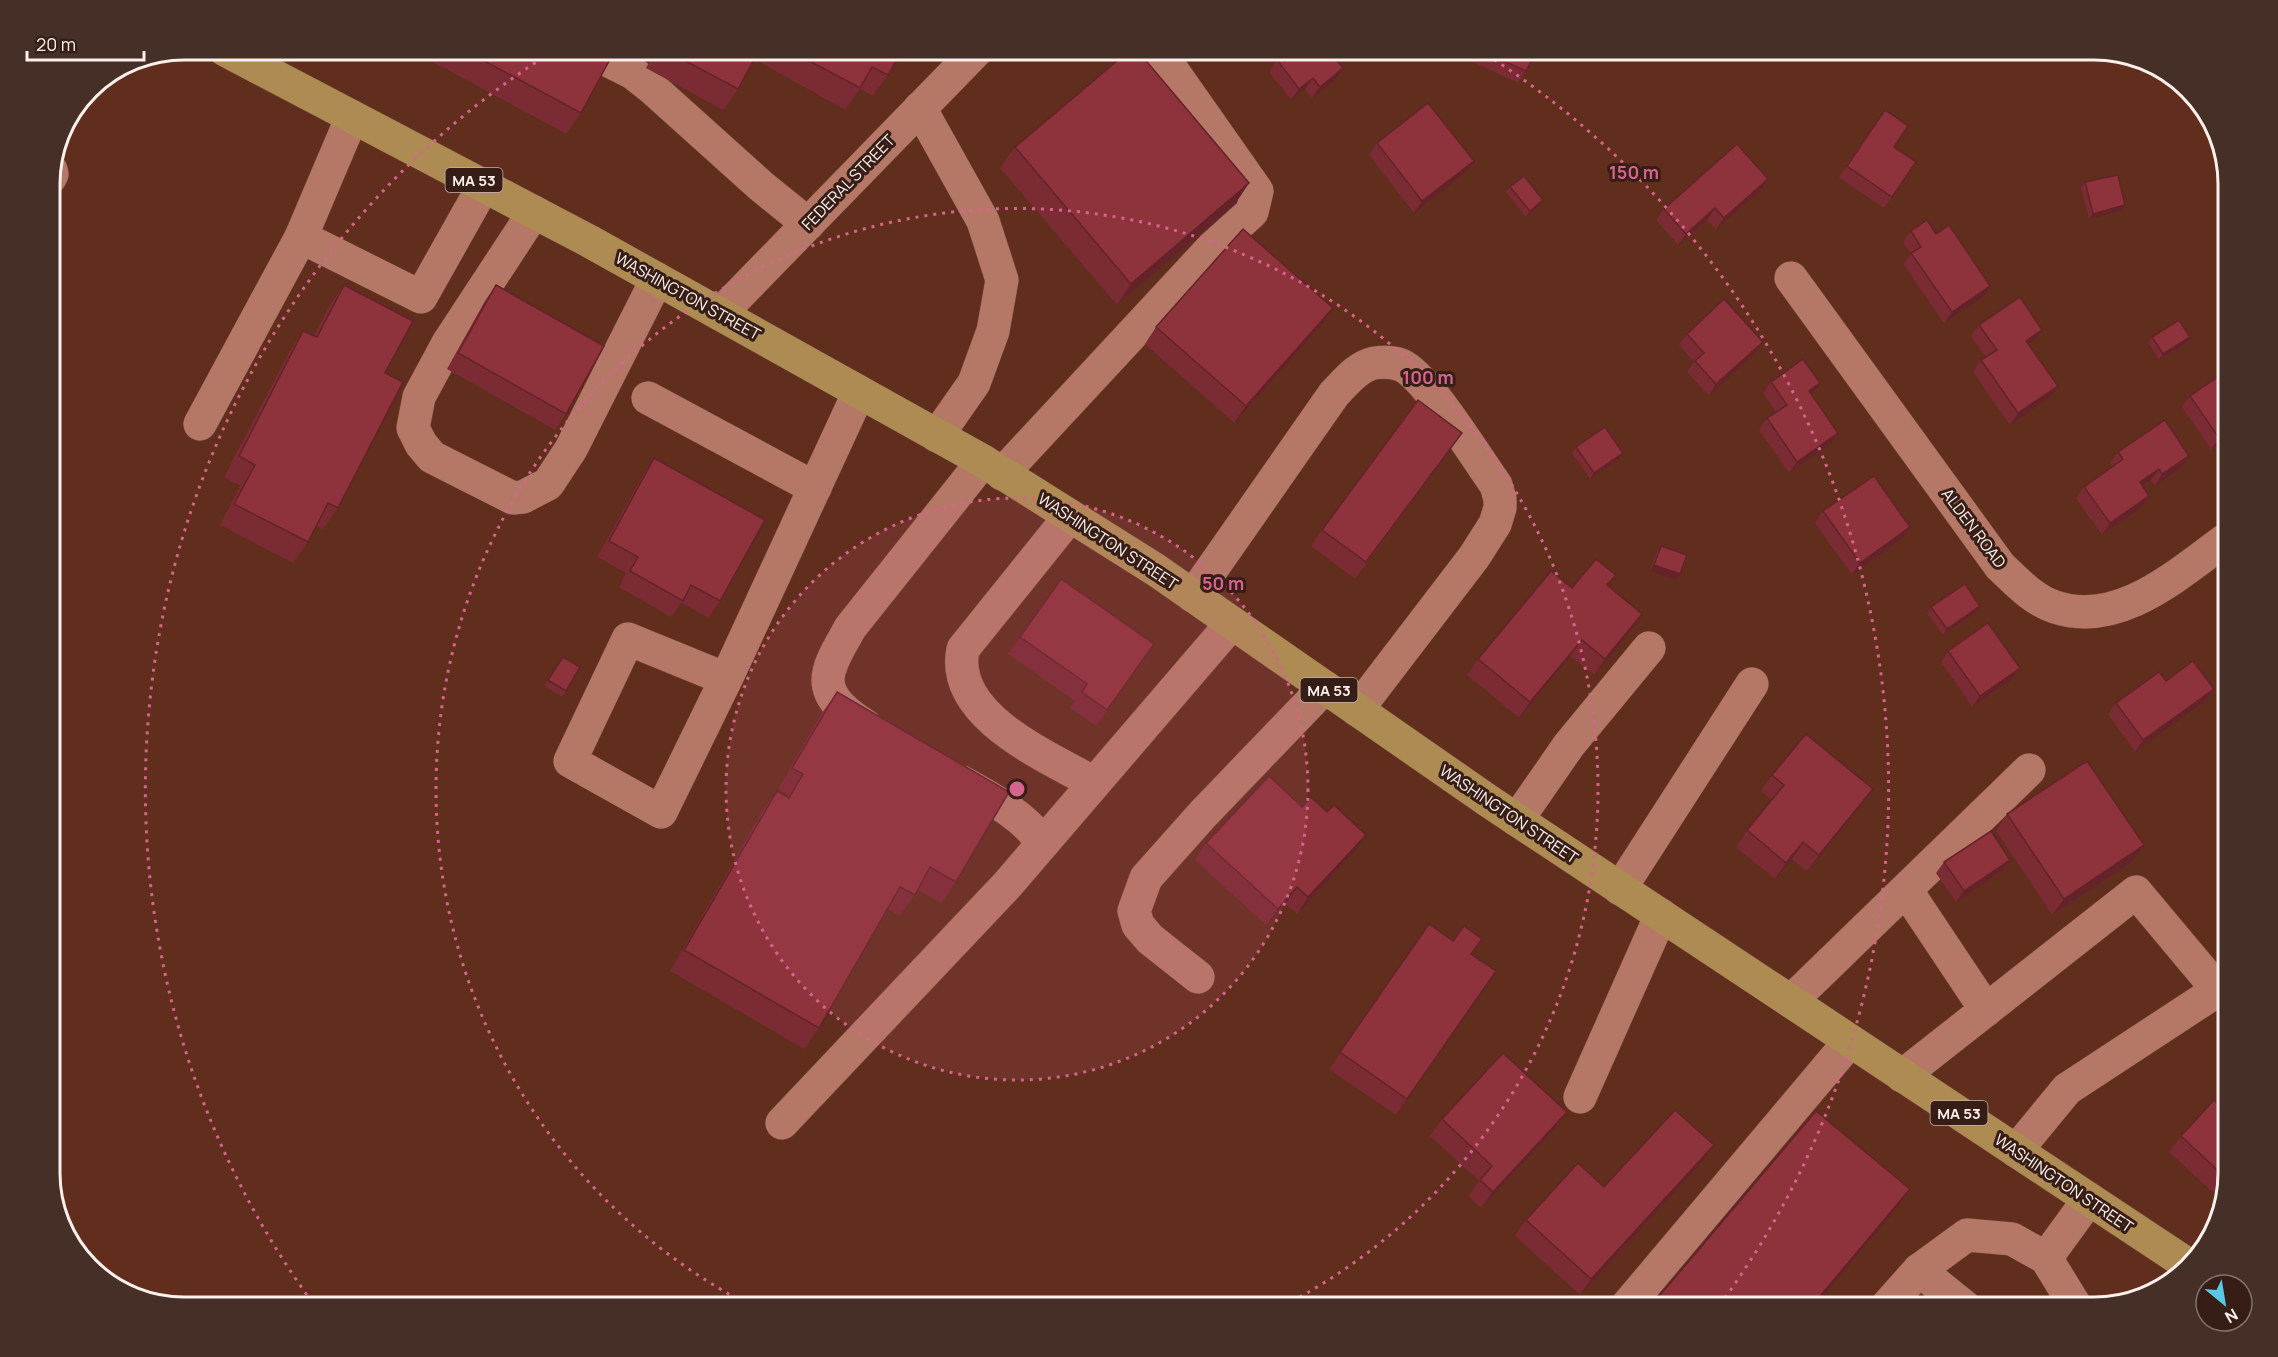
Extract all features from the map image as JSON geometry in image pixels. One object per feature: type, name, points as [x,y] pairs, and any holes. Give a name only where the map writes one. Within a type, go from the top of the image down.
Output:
[{"type":"main road","name":"WASHINGTON STREET","points":[[244,60],[534,212],[993,467],[1156,570],[1517,820],[2182,1261]]},
{"type":"street","points":[[607,60],[633,73],[652,88],[761,186],[808,224]]},
{"type":"street","name":"FEDERAL STREET","points":[[720,314],[967,60]]},
{"type":"street","points":[[894,742],[848,716],[840,706],[828,680],[835,654],[857,619],[993,467],[1212,248],[1252,212],[1257,191],[1165,60]]},
{"type":"street","points":[[920,108],[983,221],[1002,280],[993,332],[974,382],[937,436]]},
{"type":"street","points":[[200,424],[301,237],[352,117]]},
{"type":"street","points":[[301,237],[421,297],[484,185]]},
{"type":"street","points":[[534,212],[448,343],[419,397],[413,428],[421,444],[432,457],[513,498],[524,497],[548,484],[571,449],[657,279]]},
{"type":"street","name":"ALDEN ROAD","points":[[1791,278],[2000,566],[2028,592],[2055,607],[2089,613],[2130,603],[2218,545]]},
{"type":"street","points":[[1193,596],[1334,394],[1354,374],[1373,363],[1388,362],[1402,365],[1423,381],[1496,485],[1500,508],[1495,524],[1474,557],[1357,710]]},
{"type":"street","points":[[726,679],[628,639],[570,761],[661,812],[726,679],[859,392]]},
{"type":"street","points":[[648,398],[815,488]]},
{"type":"street","points":[[1070,516],[963,649],[960,661],[964,682],[975,701],[992,721],[1015,738],[1094,783]]},
{"type":"street","points":[[782,1123],[1000,892],[1232,623]]},
{"type":"street","points":[[1517,820],[1569,744],[1649,648]]},
{"type":"street","points":[[1620,889],[1752,684]]},
{"type":"street","points":[[1198,977],[1150,939],[1138,925],[1134,911],[1146,878],[1203,814],[1325,687]]},
{"type":"street","points":[[936,766],[1017,815],[1034,831],[1042,843]]},
{"type":"street","points":[[1791,1001],[2029,770]]},
{"type":"street","points":[[1906,890],[1986,1010]]},
{"type":"street","points":[[1902,1076],[2136,892],[2218,990],[2067,1089],[2016,1151]]},
{"type":"street","points":[[1580,1097],[1660,915]]},
{"type":"street","points":[[1635,1297],[1850,1041]]},
{"type":"street","points":[[2046,1258],[2089,1199]]},
{"type":"street","points":[[1896,1297],[1919,1270],[1967,1235],[2012,1239],[2046,1258],[2069,1297]]},
{"type":"street","points":[[1919,1270],[1952,1297]]},
{"type":"building","points":[[483,60],[610,60],[581,113]]},
{"type":"building","points":[[684,60],[754,60],[738,89]]},
{"type":"building","points":[[808,60],[896,60],[888,75],[872,67],[860,88]]},
{"type":"building","points":[[1118,60],[1145,60],[1249,183],[1131,284],[1015,147]]},
{"type":"building","points":[[1277,60],[1336,60],[1343,68],[1320,87],[1313,78],[1299,89]]},
{"type":"building","points":[[1501,60],[1532,60],[1526,71]]},
{"type":"building","points":[[1428,103],[1474,161],[1422,201],[1377,143]]},
{"type":"building","points":[[1885,110],[1908,126],[1894,147],[1916,162],[1892,197],[1847,166]]},
{"type":"building","points":[[1737,144],[1768,179],[1724,218],[1715,208],[1686,234],[1664,209]]},
{"type":"building","points":[[2118,175],[2125,205],[2093,214],[2085,182]]},
{"type":"building","points":[[1524,176],[1543,200],[1530,211],[1510,187]]},
{"type":"building","points":[[1927,220],[1936,234],[1949,225],[1990,286],[1952,312],[1911,253],[1921,247],[1911,231]]},
{"type":"building","points":[[1243,229],[1333,308],[1246,406],[1156,327]]},
{"type":"building","points":[[344,285],[413,321],[385,373],[403,382],[338,508],[328,503],[308,542],[234,504],[255,465],[239,456],[303,331],[317,337]]},
{"type":"building","points":[[496,285],[604,346],[566,414],[458,353]]},
{"type":"building","points":[[2020,297],[2042,330],[2026,341],[2058,386],[2018,413],[1981,360],[1997,350],[1979,325]]},
{"type":"building","points":[[1724,299],[1763,342],[1716,384],[1695,361],[1704,353],[1687,334]]},
{"type":"building","points":[[2179,320],[2190,337],[2163,354],[2152,337]]},
{"type":"building","points":[[1803,359],[1820,383],[1809,391],[1838,433],[1797,462],[1767,418],[1787,405],[1771,382]]},
{"type":"building","points":[[2218,377],[2218,437],[2190,396]]},
{"type":"building","points":[[1418,400],[1462,433],[1366,562],[1322,530]]},
{"type":"building","points":[[2165,420],[2189,456],[2162,474],[2159,469],[2140,482],[2149,496],[2110,523],[2084,487],[2123,459],[2118,452]]},
{"type":"building","points":[[1605,427],[1623,453],[1594,473],[1576,447]]},
{"type":"building","points":[[654,458],[765,520],[720,601],[691,585],[683,601],[630,571],[638,557],[609,541]]},
{"type":"building","points":[[1874,476],[1910,527],[1860,563],[1823,511]]},
{"type":"building","points":[[1661,546],[1687,555],[1680,574],[1654,565]]},
{"type":"building","points":[[1596,559],[1616,575],[1607,585],[1642,614],[1605,659],[1582,640],[1530,702],[1478,659],[1551,571],[1572,588]]},
{"type":"building","points":[[1061,579],[1154,644],[1107,710],[1082,692],[1087,684],[1020,637]]},
{"type":"building","points":[[1965,584],[1980,606],[1947,629],[1931,607]]},
{"type":"building","points":[[1988,623],[2020,668],[1980,696],[1948,651]]},
{"type":"building","points":[[563,657],[580,667],[566,691],[548,680]]},
{"type":"building","points":[[2193,661],[2214,689],[2143,740],[2116,703],[2159,672],[2166,681]]},
{"type":"building","points":[[837,692],[1009,792],[956,882],[930,867],[915,895],[900,887],[819,1028],[684,950],[777,791],[789,798],[803,774],[792,768]]},
{"type":"building","points":[[1806,734],[1873,789],[1819,855],[1803,842],[1786,863],[1747,830],[1784,785],[1772,775]]},
{"type":"building","points":[[2087,761],[2144,845],[2064,899],[2007,814]]},
{"type":"building","points":[[1269,776],[1302,807],[1311,797],[1327,812],[1334,805],[1366,835],[1308,897],[1297,887],[1278,909],[1206,843]]},
{"type":"building","points":[[1991,831],[2010,860],[1964,891],[1944,862]]},
{"type":"building","points":[[1429,924],[1453,941],[1464,926],[1482,939],[1471,954],[1496,971],[1407,1099],[1340,1052]]},
{"type":"building","points":[[1503,1053],[1567,1112],[1493,1192],[1480,1180],[1492,1166],[1442,1119]]},
{"type":"building","points":[[2214,1100],[2218,1104],[2218,1171],[2181,1136]]},
{"type":"building","points":[[1675,1110],[1714,1145],[1591,1279],[1526,1220],[1578,1163],[1604,1187]]},
{"type":"building","points":[[1816,1111],[1910,1189],[1819,1297],[1658,1297]]}]
